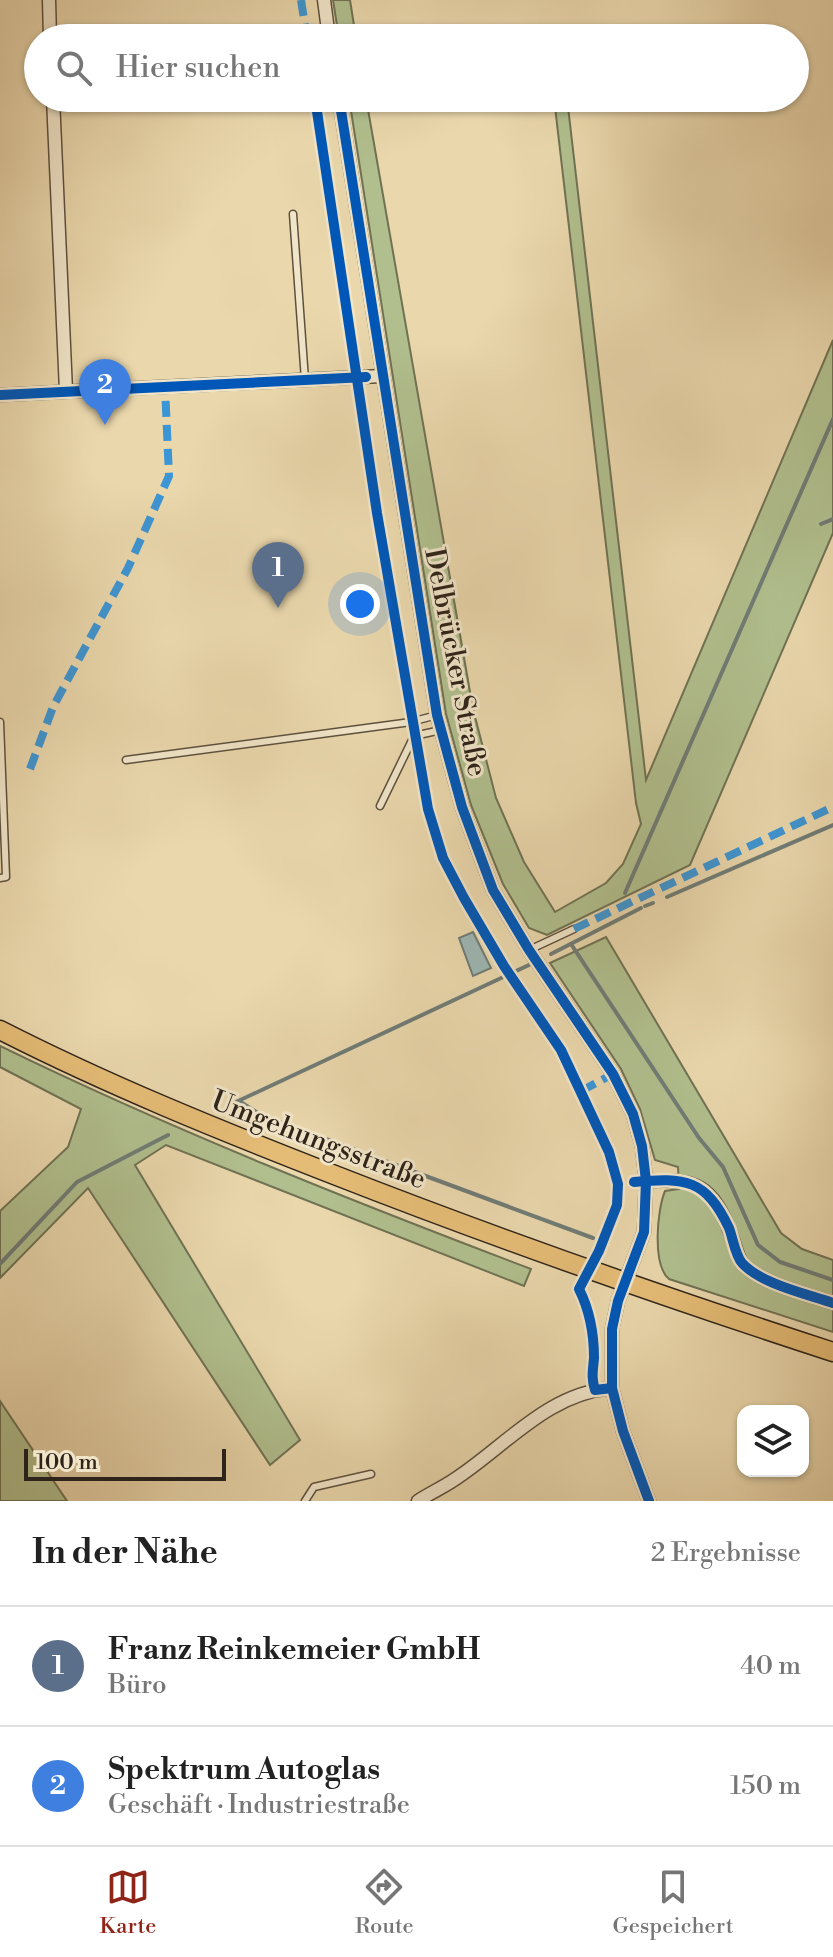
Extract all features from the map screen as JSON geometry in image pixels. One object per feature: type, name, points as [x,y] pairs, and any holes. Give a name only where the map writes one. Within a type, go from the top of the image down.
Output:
[{"type":"main road","name":"Umgehungsstraße","points":[[0,1030],[199,1122],[422,1210],[625,1284]]},
{"type":"main road","points":[[625,1284],[833,1352]]},
{"type":"street","points":[[49,0],[50,24]]},
{"type":"street","points":[[324,0],[327,24]]},
{"type":"street","points":[[54,112],[66,391]]},
{"type":"street","name":"Delbrücker Straße","points":[[341,112],[437,715],[462,807],[493,890],[529,950],[613,1074],[633,1114],[642,1146],[646,1181],[644,1232],[612,1329],[612,1388],[623,1431],[649,1501]]},
{"type":"street","points":[[0,395],[382,376]]},
{"type":"street","points":[[646,1181],[676,1179],[691,1182],[708,1193],[729,1229],[742,1262],[770,1281],[833,1303]]},
{"type":"street","points":[[418,1501],[460,1476],[537,1416],[567,1399],[612,1388]]},
{"type":"lane","points":[[293,214],[305,380]]},
{"type":"lane","points":[[126,760],[411,722],[437,715]]},
{"type":"lane","points":[[0,722],[6,877],[0,878]]},
{"type":"lane","points":[[380,806],[414,736],[441,730]]},
{"type":"lane","points":[[529,950],[574,929]]},
{"type":"lane","points":[[305,1501],[314,1487],[371,1474]]},
{"type":"green space","points":[[333,0],[350,0],[354,24],[337,24]]},
{"type":"green space","points":[[351,112],[368,112],[473,709],[496,798],[524,862],[555,912],[606,883],[623,864],[641,824],[636,803],[556,112],[569,112],[646,780],[833,340],[833,533],[690,865],[547,935],[529,928],[503,884],[471,805],[446,714]]},
{"type":"green space","points":[[606,937],[781,1233],[802,1249],[833,1260],[833,1332],[669,1279],[664,1272],[658,1250],[660,1211],[665,1191],[679,1189],[678,1167],[655,1160],[640,1109],[621,1069],[550,963]]},
{"type":"green space","points":[[0,1046],[130,1107],[263,1164],[531,1269],[524,1286],[166,1145],[135,1165],[300,1440],[270,1465],[88,1188],[0,1278],[0,1211],[68,1147],[81,1109],[0,1067]]},
{"type":"green space","points":[[0,1401],[67,1501],[0,1501]]},
{"type":"water","points":[[473,932],[491,968],[473,976],[459,938]]},
{"type":"waterway","points":[[625,893],[833,419]]},
{"type":"waterway","points":[[821,524],[833,519]]},
{"type":"waterway","points":[[667,897],[833,825]]},
{"type":"waterway","points":[[645,906],[653,903]]},
{"type":"waterway","points":[[551,954],[641,908]]},
{"type":"waterway","points":[[571,944],[699,1138],[723,1167],[758,1245],[780,1262],[833,1280]]},
{"type":"waterway","points":[[236,1102],[529,965]]},
{"type":"waterway","points":[[239,1101],[261,1115],[593,1238]]},
{"type":"waterway","points":[[0,1264],[77,1182],[168,1135]]},
{"type":"marked path","points":[[301,0],[305,24]]},
{"type":"marked path","points":[[30,769],[53,707],[128,568],[169,476],[165,387]]},
{"type":"marked path","points":[[574,929],[833,807]]},
{"type":"marked path","points":[[581,1091],[613,1074]]},
{"type":"cycle path","points":[[317,112],[377,513],[428,809],[443,858],[464,898],[504,966],[561,1050],[609,1152],[618,1184],[617,1205],[599,1251],[579,1289],[592,1331],[595,1390],[612,1388]]},
{"type":"cycle path","points":[[341,112],[437,715],[462,807],[493,890],[529,950],[613,1074],[633,1114],[642,1146],[646,1181],[644,1232],[618,1301],[612,1329],[612,1388],[623,1431],[649,1501]]},
{"type":"cycle path","points":[[0,395],[366,377]]},
{"type":"cycle path","points":[[634,1182],[680,1181],[702,1191],[720,1212],[740,1260],[750,1270],[785,1288],[833,1303]]},
{"type":"place","name":"Spektrum Autoglas","points":[[105,425]]},
{"type":"place","name":"Franz Reinkemeier GmbH","points":[[278,608]]}]
